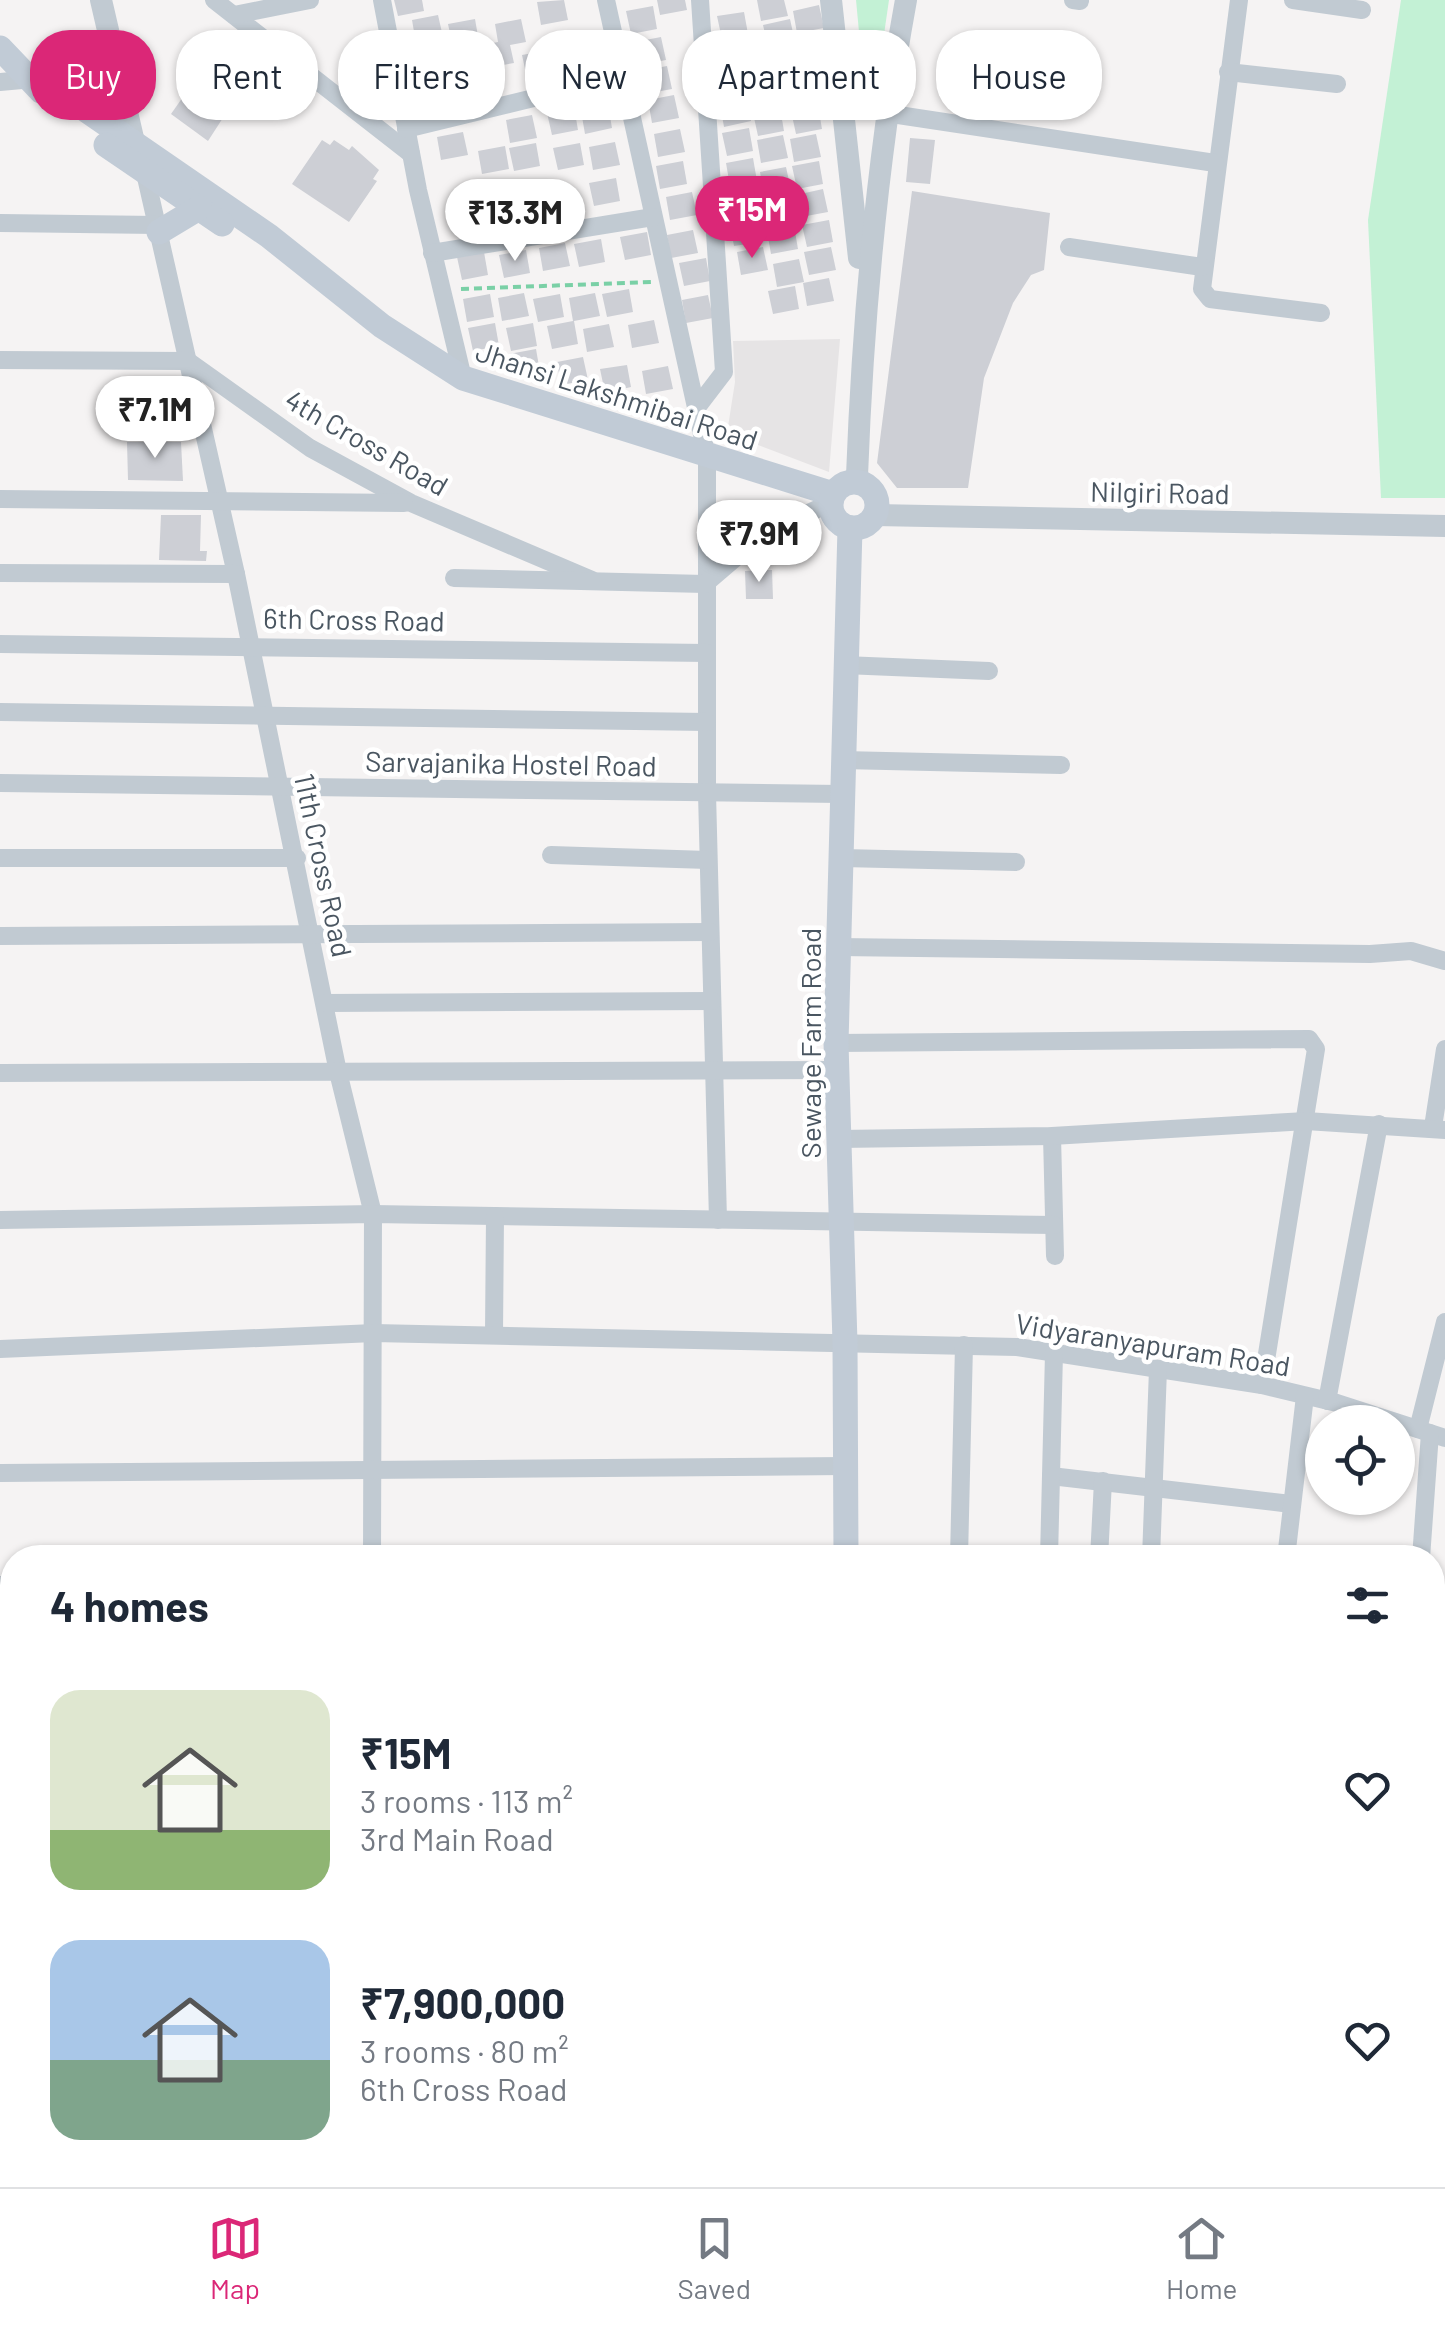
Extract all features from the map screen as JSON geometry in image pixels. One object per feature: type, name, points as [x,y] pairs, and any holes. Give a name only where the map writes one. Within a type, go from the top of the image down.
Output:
[{"type":"main road","name":"Jhansi Lakshmibai Road","points":[[0,48],[30,73]]},
{"type":"main road","name":"Jhansi Lakshmibai Road","points":[[71,120],[148,182],[199,208],[255,246],[296,260]]},
{"type":"main road","name":"Jhansi Lakshmibai Road","points":[[97,120],[269,236],[382,326],[464,378],[832,498]]},
{"type":"main road","points":[[158,228],[199,208]]},
{"type":"main road","points":[[860,483],[874,492],[875,515],[864,526],[850,528],[835,518],[832,498],[845,484],[860,483]]},
{"type":"main road","name":"Sewage Farm Road","points":[[846,1545],[845,1343],[836,1043],[850,528]]},
{"type":"street","points":[[101,0],[107,30]]},
{"type":"street","points":[[214,0],[410,154]]},
{"type":"street","points":[[234,15],[310,0]]},
{"type":"street","points":[[382,0],[410,154],[464,378]]},
{"type":"street","points":[[606,0],[613,30]]},
{"type":"street","points":[[698,406],[724,372],[700,0]]},
{"type":"street","points":[[831,0],[863,302]]},
{"type":"street","points":[[900,30],[906,0]]},
{"type":"street","points":[[1239,0],[1215,163],[1202,290],[1210,299],[1321,313]]},
{"type":"street","points":[[1294,0],[1362,10]]},
{"type":"street","points":[[1228,72],[1336,84]]},
{"type":"street","points":[[0,82],[30,83]]},
{"type":"street","points":[[406,129],[525,100]]},
{"type":"street","points":[[916,117],[1215,163]]},
{"type":"street","points":[[127,120],[148,182]]},
{"type":"street","points":[[633,120],[707,457],[707,793],[718,1220]]},
{"type":"street","points":[[860,483],[856,476],[863,302],[884,120]]},
{"type":"street","name":"11th Cross Road","points":[[148,182],[266,714],[338,1072],[372,1214],[372,1545]]},
{"type":"street","points":[[432,253],[654,218]]},
{"type":"street","points":[[0,223],[158,228]]},
{"type":"street","points":[[1069,247],[1202,267]]},
{"type":"street","points":[[0,360],[188,362]]},
{"type":"street","name":"4th Cross Road","points":[[188,362],[310,448],[411,503],[592,580]]},
{"type":"street","points":[[0,498],[411,503]]},
{"type":"street","points":[[454,578],[704,584],[762,535],[832,498]]},
{"type":"street","name":"Nilgiri Road","points":[[875,515],[1445,526]]},
{"type":"street","points":[[0,573],[236,574]]},
{"type":"street","name":"6th Cross Road","points":[[0,644],[251,644],[707,653]]},
{"type":"street","points":[[844,665],[990,670]]},
{"type":"street","points":[[0,712],[707,722]]},
{"type":"street","points":[[842,760],[1060,766]]},
{"type":"street","name":"Sarvajanika Hostel Road","points":[[0,783],[841,794]]},
{"type":"street","points":[[551,856],[708,860]]},
{"type":"street","points":[[0,858],[296,858]]},
{"type":"street","points":[[842,858],[1016,862]]},
{"type":"street","points":[[0,936],[710,932]]},
{"type":"street","points":[[838,947],[1370,954],[1411,951],[1445,961]]},
{"type":"street","points":[[324,1003],[712,1001]]},
{"type":"street","points":[[836,1043],[1309,1039],[1316,1049],[1262,1385]]},
{"type":"street","points":[[839,1138],[1052,1136],[1306,1121],[1439,1129],[1445,1049]]},
{"type":"street","points":[[0,1073],[838,1070]]},
{"type":"street","points":[[1328,1401],[1380,1124]]},
{"type":"street","points":[[1052,1136],[1055,1256]]},
{"type":"street","points":[[0,1220],[372,1214],[1054,1224]]},
{"type":"street","points":[[494,1334],[496,1216]]},
{"type":"street","points":[[1422,1545],[1445,1322]]},
{"type":"street","name":"Vidyaranyapuram Road","points":[[0,1350],[374,1333],[964,1346],[1054,1353],[1262,1385],[1431,1433]]},
{"type":"street","points":[[959,1545],[964,1346]]},
{"type":"street","points":[[1049,1545],[1054,1353]]},
{"type":"street","points":[[1152,1545],[1158,1368]]},
{"type":"street","points":[[1287,1545],[1304,1396]]},
{"type":"street","points":[[0,1473],[845,1466]]},
{"type":"street","points":[[1051,1476],[1291,1504]]},
{"type":"street","points":[[1101,1545],[1103,1481]]},
{"type":"path","points":[[441,290],[669,282]]},
{"type":"shaded area","points":[[840,339],[829,472],[727,433],[735,382],[733,341]]},
{"type":"green space","points":[[856,0],[889,0],[885,30],[859,30]]},
{"type":"green space","points":[[1401,0],[1445,0],[1445,498],[1381,498],[1368,220]]},
{"type":"building","points":[[394,0],[422,0],[424,11],[398,16]]},
{"type":"building","points":[[564,0],[568,20],[541,25],[537,2]]},
{"type":"building","points":[[657,0],[685,0],[687,10],[660,15]]},
{"type":"building","points":[[757,0],[784,0],[788,16],[761,21]]},
{"type":"building","points":[[819,5],[824,28],[796,30],[793,11]]},
{"type":"building","points":[[653,6],[657,29],[630,30],[626,11]]},
{"type":"building","points":[[744,12],[747,30],[720,30],[717,16]]},
{"type":"building","points":[[438,15],[441,30],[414,30],[412,20]]},
{"type":"building","points":[[475,19],[477,30],[449,30],[448,24]]},
{"type":"building","points":[[521,19],[525,42],[510,45],[514,63],[505,65],[505,30],[496,30],[495,24]]},
{"type":"building","points":[[790,19],[792,30],[764,30],[763,25]]},
{"type":"building","points":[[667,66],[672,89],[662,91],[662,67]]},
{"type":"building","points":[[674,95],[679,118],[652,123],[651,120],[662,120],[662,97]]},
{"type":"building","points":[[525,116],[525,120],[533,120],[537,138],[510,143],[506,120]]},
{"type":"building","points":[[179,120],[222,120],[208,141]]},
{"type":"building","points":[[549,120],[576,120],[578,130],[552,135]]},
{"type":"building","points":[[583,120],[611,120],[612,128],[585,134]]},
{"type":"building","points":[[723,120],[751,120],[751,121],[724,127]]},
{"type":"building","points":[[755,120],[782,120],[784,131],[758,136]]},
{"type":"building","points":[[793,120],[820,120],[822,129],[796,134]]},
{"type":"building","points":[[749,128],[753,151],[727,156],[722,133]]},
{"type":"building","points":[[680,129],[685,152],[658,157],[654,134]]},
{"type":"building","points":[[463,132],[468,155],[441,160],[437,137]]},
{"type":"building","points":[[816,134],[821,157],[794,162],[790,139]]},
{"type":"building","points":[[783,135],[788,158],[761,163],[757,140]]},
{"type":"building","points":[[910,138],[935,140],[930,184],[906,182]]},
{"type":"building","points":[[322,140],[330,145],[334,140],[349,150],[352,146],[379,170],[373,179],[377,181],[349,222],[292,184]]},
{"type":"building","points":[[615,142],[620,165],[593,170],[589,147]]},
{"type":"building","points":[[536,143],[540,166],[514,171],[509,148]]},
{"type":"building","points":[[580,143],[584,165],[558,170],[553,148]]},
{"type":"building","points":[[505,146],[509,169],[482,174],[478,151]]},
{"type":"building","points":[[753,158],[757,181],[730,186],[726,163]]},
{"type":"building","points":[[683,161],[687,184],[660,189],[656,166]]},
{"type":"building","points":[[819,161],[823,184],[797,189],[792,166]]},
{"type":"building","points":[[786,167],[791,190],[764,195],[760,172]]},
{"type":"building","points":[[616,178],[620,201],[594,206],[589,183]]},
{"type":"building","points":[[515,180],[519,203],[493,208],[488,185]]},
{"type":"building","points":[[565,181],[569,203],[543,208],[538,186]]},
{"type":"building","points":[[823,189],[828,212],[801,217],[796,195]]},
{"type":"building","points":[[755,190],[760,213],[733,218],[729,195]]},
{"type":"building","points":[[912,191],[1050,213],[1044,270],[1031,275],[1013,303],[984,378],[968,488],[897,488],[877,463]]},
{"type":"building","points":[[475,192],[480,215],[453,220],[449,197]]},
{"type":"building","points":[[692,192],[697,215],[670,220],[666,197]]},
{"type":"building","points":[[788,195],[792,218],[765,223],[761,200]]},
{"type":"building","points":[[757,219],[761,242],[734,246],[730,224]]},
{"type":"building","points":[[829,220],[833,242],[807,247],[802,225]]},
{"type":"building","points":[[794,226],[798,249],[771,254],[767,231]]},
{"type":"building","points":[[693,230],[698,253],[671,258],[667,235]]},
{"type":"building","points":[[647,232],[651,255],[625,260],[620,237]]},
{"type":"building","points":[[601,239],[605,262],[579,267],[574,244]]},
{"type":"building","points":[[565,243],[570,266],[543,271],[539,248]]},
{"type":"building","points":[[763,247],[768,270],[741,275],[737,252]]},
{"type":"building","points":[[831,247],[836,270],[809,275],[804,252]]},
{"type":"building","points":[[526,250],[530,273],[504,278],[499,255]]},
{"type":"building","points":[[484,252],[488,275],[462,280],[457,257]]},
{"type":"building","points":[[706,258],[710,281],[684,286],[679,263]]},
{"type":"building","points":[[799,259],[804,282],[777,287],[773,264]]},
{"type":"building","points":[[829,278],[834,301],[807,306],[803,283]]},
{"type":"building","points":[[795,286],[799,309],[773,314],[768,291]]},
{"type":"building","points":[[629,289],[633,312],[607,317],[602,294]]},
{"type":"building","points":[[524,293],[529,316],[502,321],[498,298]]},
{"type":"building","points":[[595,293],[600,316],[574,321],[578,344],[552,349],[547,326],[573,321],[569,298]]},
{"type":"building","points":[[490,294],[494,317],[467,322],[463,299]]},
{"type":"building","points":[[560,294],[564,317],[538,322],[533,299]]},
{"type":"building","points":[[708,295],[713,318],[686,323],[682,300]]},
{"type":"building","points":[[654,320],[659,343],[632,348],[628,325]]},
{"type":"building","points":[[495,323],[499,346],[473,351],[468,328]]},
{"type":"building","points":[[533,323],[537,346],[511,351],[506,328]]},
{"type":"building","points":[[609,324],[614,347],[587,352],[583,329]]},
{"type":"building","points":[[536,349],[540,372],[514,377],[509,354]]},
{"type":"building","points":[[583,357],[588,380],[561,385],[557,362]]},
{"type":"building","points":[[627,365],[631,387],[605,393],[600,369]]},
{"type":"building","points":[[668,366],[673,389],[646,394],[642,371]]},
{"type":"building","points":[[127,442],[181,442],[183,481],[128,480]]},
{"type":"building","points":[[161,515],[201,515],[200,551],[207,551],[206,561],[159,560]]},
{"type":"building","points":[[772,570],[773,599],[746,599],[745,571]]}]
